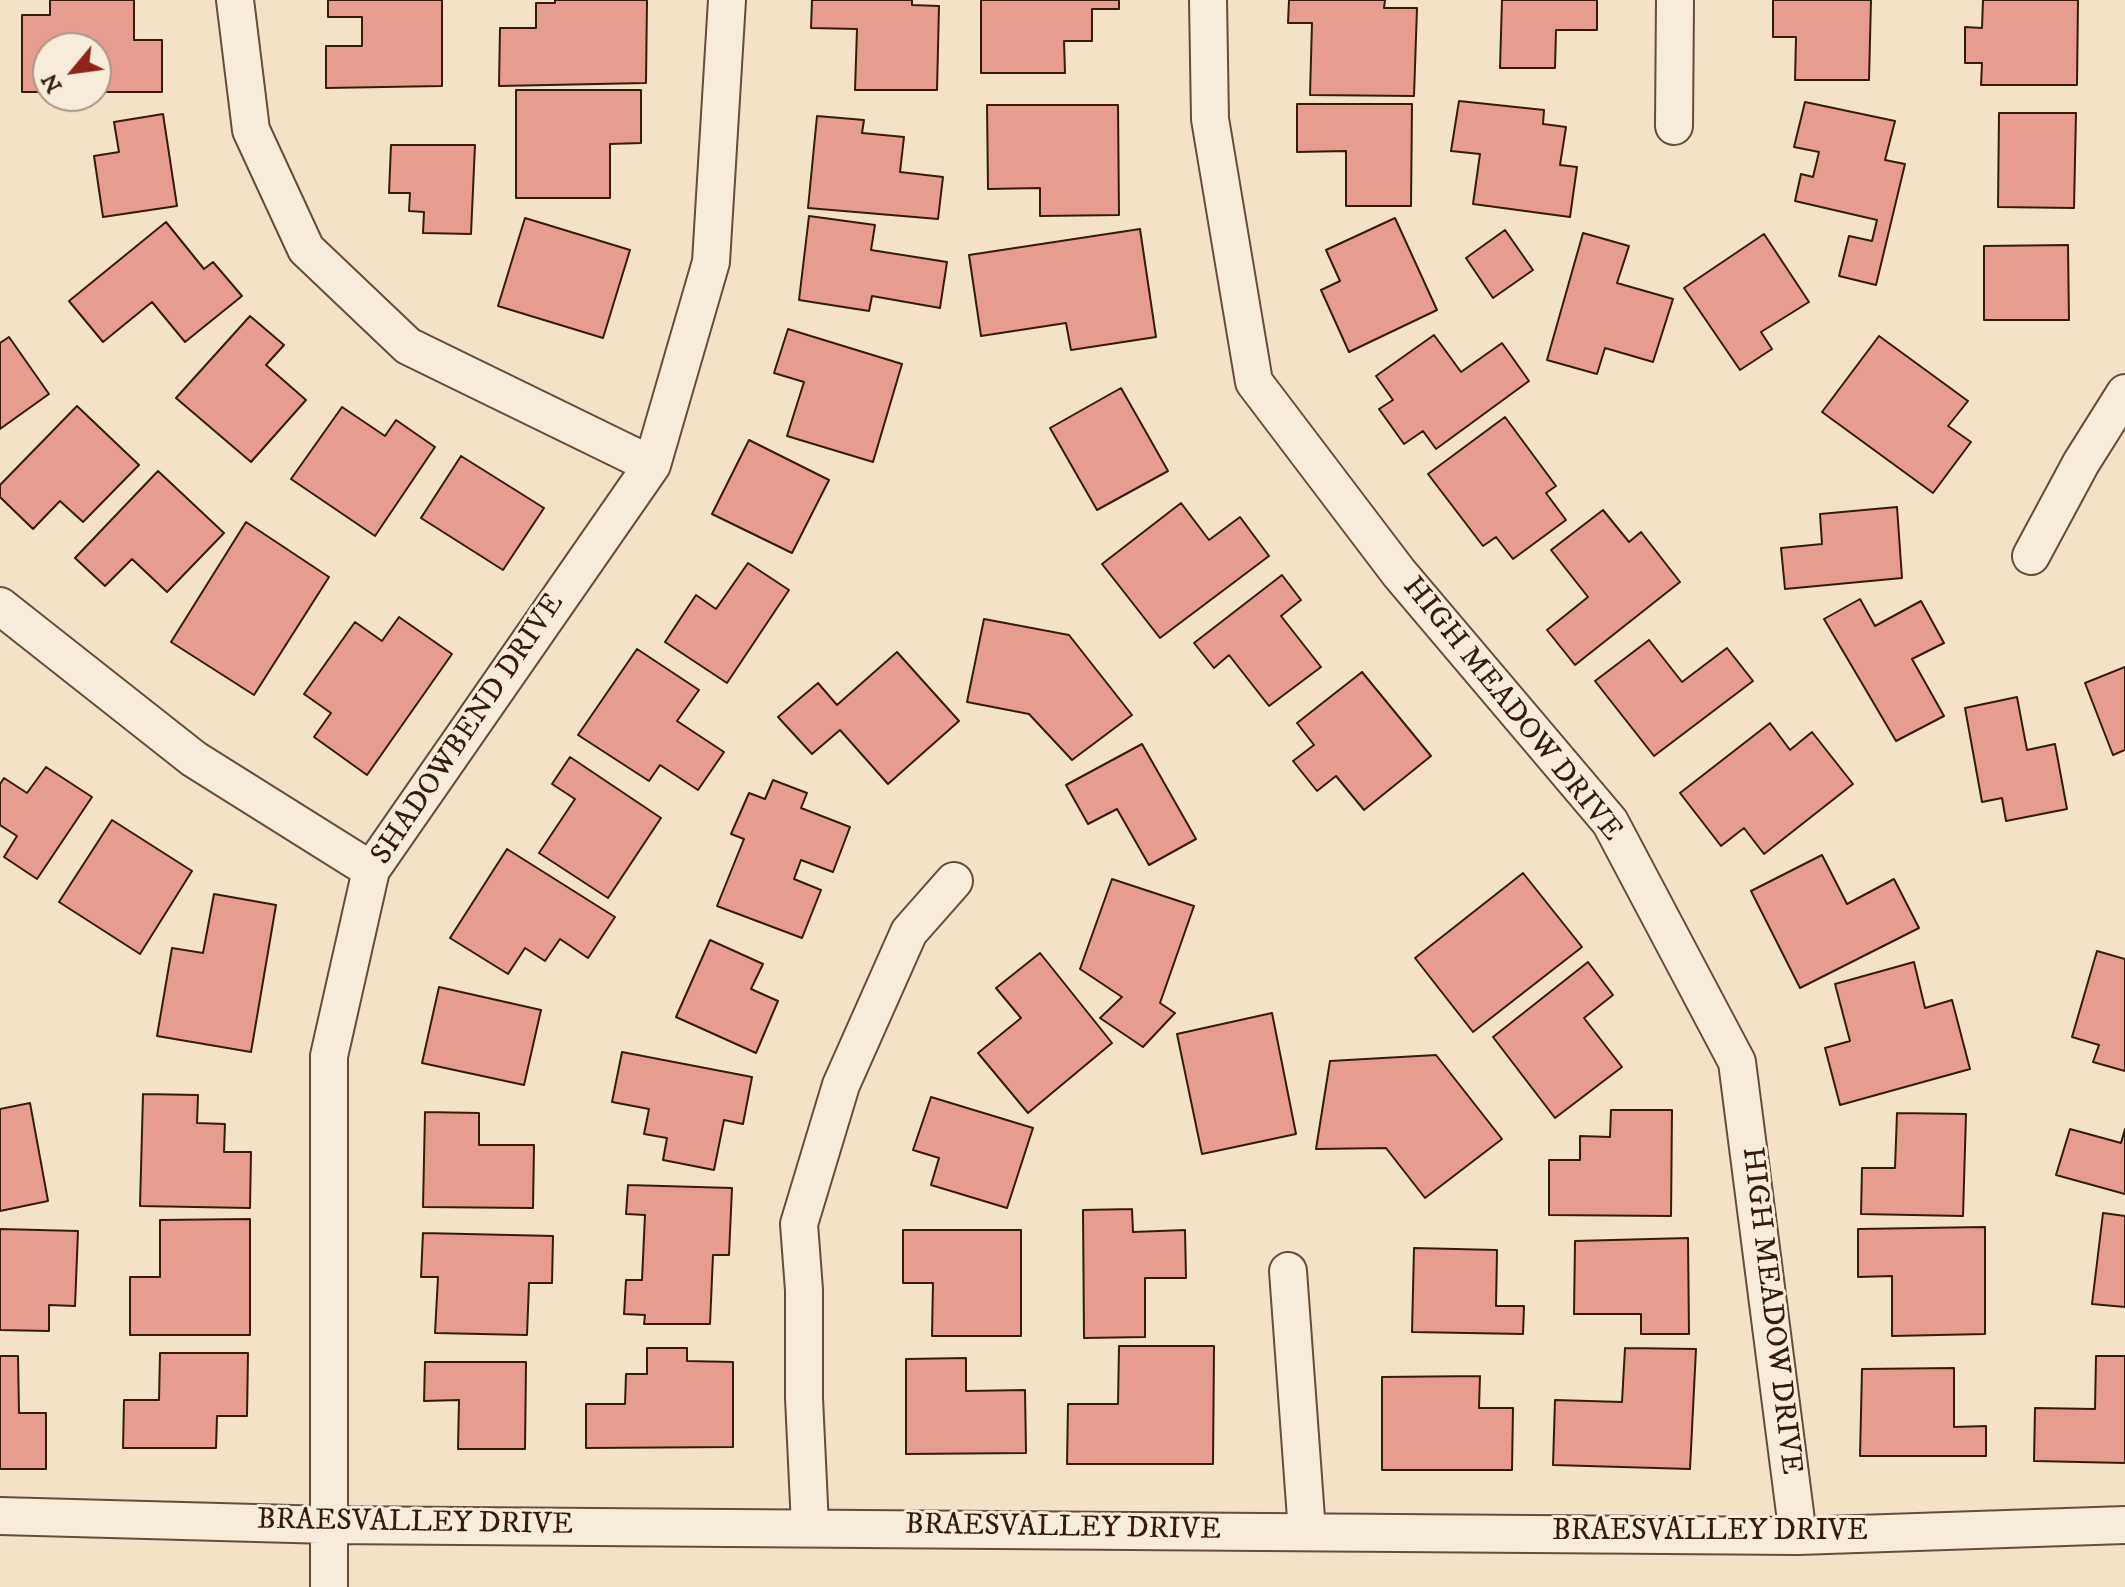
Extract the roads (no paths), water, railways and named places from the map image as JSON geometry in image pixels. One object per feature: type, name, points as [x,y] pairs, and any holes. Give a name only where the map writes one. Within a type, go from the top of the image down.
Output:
[{"type":"street","points":[[235,0],[251,130],[306,249],[408,346],[652,465]]},
{"type":"street","name":"SHADOWBEND DRIVE","points":[[329,1587],[329,1056],[371,870],[652,465],[711,262],[727,0]]},
{"type":"street","name":"HIGH MEADOW DRIVE","points":[[1208,0],[1210,119],[1254,382],[1399,573],[1610,822],[1737,1062],[1798,1536]]},
{"type":"street","points":[[1674,126],[1675,0]]},
{"type":"street","points":[[2031,556],[2081,463],[2125,393]]},
{"type":"street","points":[[0,606],[194,759],[371,870]]},
{"type":"street","points":[[810,1526],[804,1398],[804,1290],[799,1224],[841,1085],[909,932],[954,881]]},
{"type":"street","points":[[1288,1271],[1307,1532]]},
{"type":"street","name":"BRAESVALLEY DRIVE","points":[[0,1516],[329,1525],[810,1526],[1798,1536],[2125,1525]]}]
